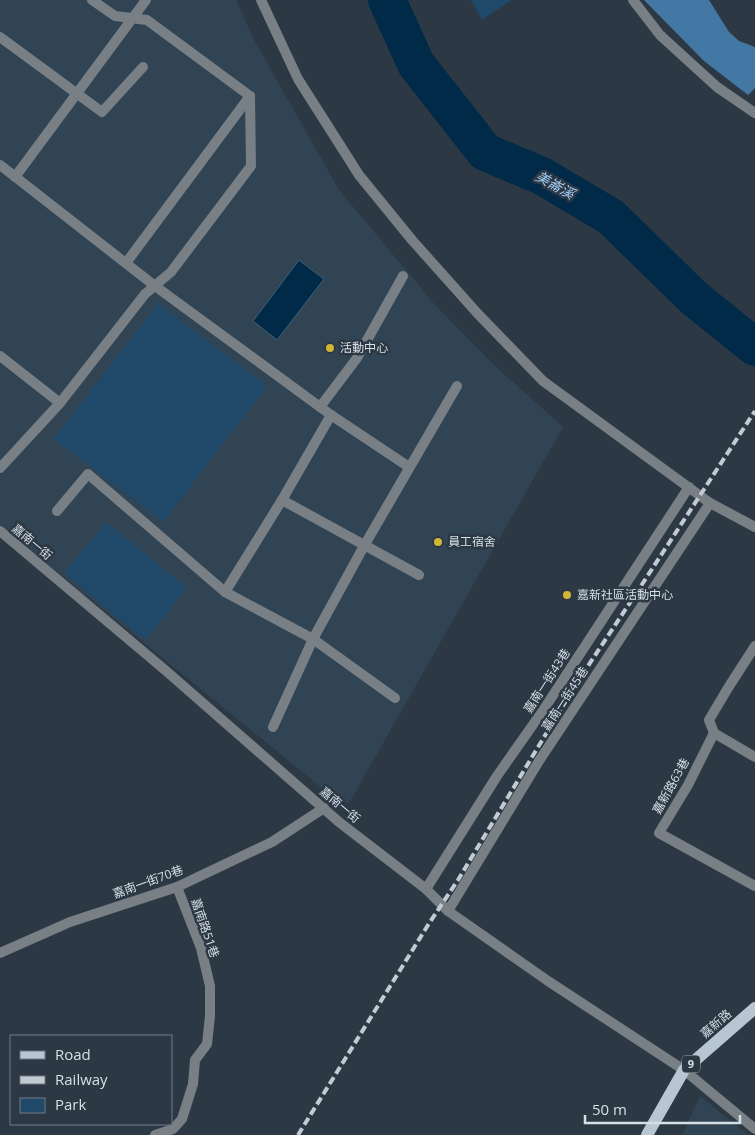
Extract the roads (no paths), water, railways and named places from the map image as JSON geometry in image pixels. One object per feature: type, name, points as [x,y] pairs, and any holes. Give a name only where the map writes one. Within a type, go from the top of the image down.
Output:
[{"type":"main road","name":"嘉新路","points":[[647,1135],[684,1070],[755,1008]]},
{"type":"street","points":[[92,0],[114,16],[147,20],[250,96]]},
{"type":"street","points":[[15,177],[146,0]]},
{"type":"street","points":[[261,0],[298,79],[359,175],[412,240],[478,314],[543,381],[710,503],[755,527]]},
{"type":"street","points":[[633,0],[660,35],[717,87],[755,113]]},
{"type":"street","points":[[0,37],[102,112],[143,66]]},
{"type":"street","points":[[126,263],[250,96]]},
{"type":"street","points":[[0,468],[60,403],[145,294],[170,272],[251,166],[250,96]]},
{"type":"street","points":[[0,165],[155,286],[331,415],[409,467]]},
{"type":"street","points":[[320,407],[357,358],[403,276]]},
{"type":"street","points":[[0,356],[60,403]]},
{"type":"street","points":[[272,727],[313,639],[364,546],[457,386]]},
{"type":"street","points":[[225,592],[282,500],[331,415]]},
{"type":"street","points":[[57,511],[88,474],[225,592],[313,639],[394,698]]},
{"type":"street","name":"嘉南一街43巷","points":[[426,889],[497,776],[544,709],[689,487]]},
{"type":"street","points":[[282,500],[420,575]]},
{"type":"street","name":"嘉南一街45巷","points":[[448,911],[539,761],[710,503]]},
{"type":"street","name":"嘉南一街","points":[[0,531],[165,670],[339,822],[426,889],[448,911],[684,1070],[755,1129]]},
{"type":"street","points":[[755,646],[709,720],[714,733],[755,757]]},
{"type":"street","name":"嘉新路63巷","points":[[714,733],[688,785],[659,833],[755,886]]},
{"type":"street","name":"嘉南一街70巷","points":[[0,953],[70,922],[177,887],[272,842],[324,808]]},
{"type":"street","name":"嘉南路51巷","points":[[155,1135],[174,1129],[182,1120],[193,1084],[195,1060],[207,1044],[210,1016],[210,986],[201,948],[177,887]]},
{"type":"waterway","name":"美崙溪","points":[[387,0],[416,64],[485,152],[542,176],[611,217],[694,298],[755,347]]},
{"type":"railway","points":[[298,1135],[458,880],[576,684],[755,411]]},
{"type":"place","name":"活動中心","points":[[330,348]]},
{"type":"place","name":"員工宿舍","points":[[438,542]]},
{"type":"place","name":"嘉新社區活動中心","points":[[567,595]]}]
